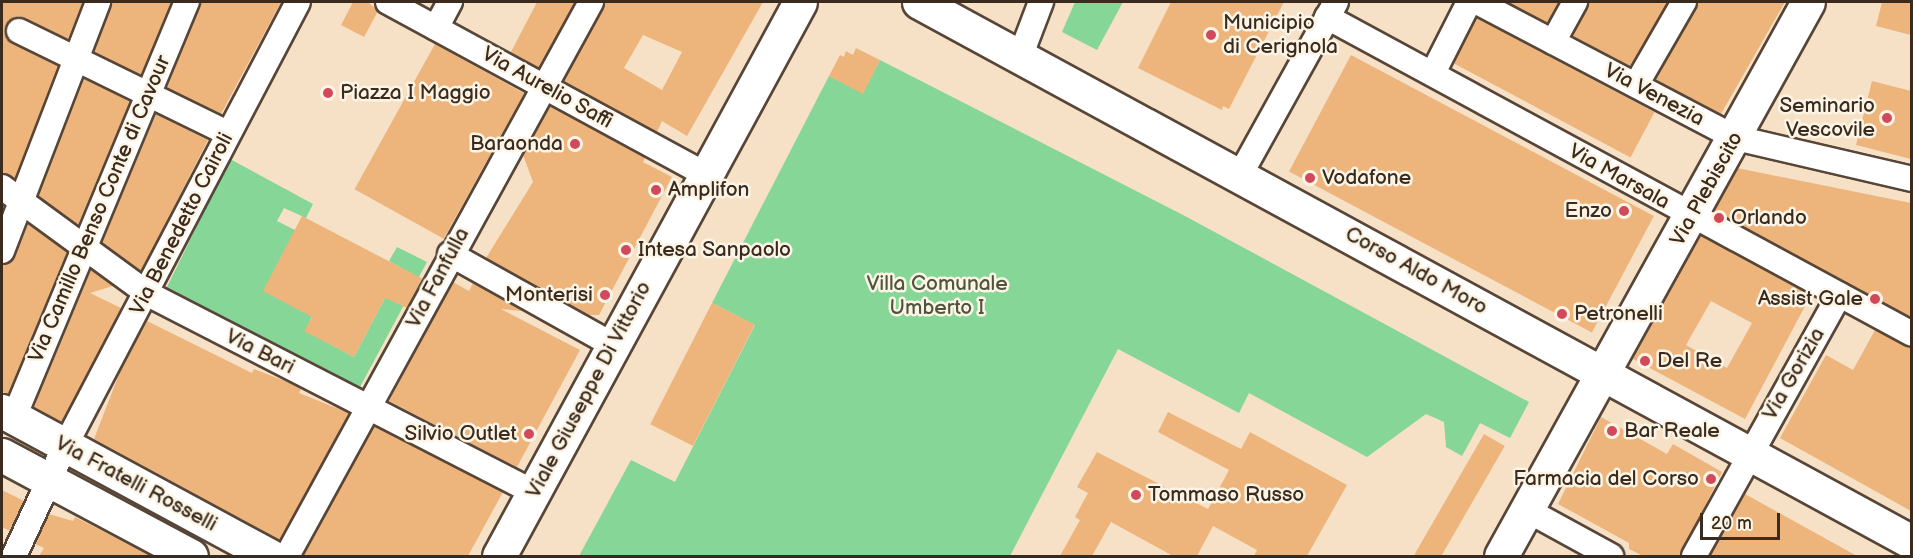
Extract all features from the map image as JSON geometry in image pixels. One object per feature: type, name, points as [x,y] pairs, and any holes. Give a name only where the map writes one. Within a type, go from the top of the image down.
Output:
[{"type":"street","points":[[2,251],[11,194],[76,57],[98,2]]},
{"type":"street","name":"Via Camillo Benso Conte di Cavour","points":[[8,414],[84,249],[187,2]]},
{"type":"street","name":"Via Benedetto Cairoli","points":[[14,556],[65,446],[148,294],[227,133],[298,2]]},
{"type":"street","name":"Via Aurelio Saffi","points":[[388,2],[706,175]]},
{"type":"street","points":[[436,28],[450,2]]},
{"type":"street","name":"Via Fanfulla","points":[[287,556],[369,409],[450,255],[591,2]]},
{"type":"street","name":"Viale Giuseppe Di Vittorio","points":[[499,556],[800,2]]},
{"type":"street","name":"Corso Aldo Moro","points":[[919,2],[1911,542]]},
{"type":"street","points":[[1020,57],[1041,2]]},
{"type":"street","points":[[1432,73],[1469,2]]},
{"type":"street","name":"Via Venezia","points":[[1477,2],[1736,138],[1911,179]]},
{"type":"street","points":[[1553,42],[1575,2]]},
{"type":"street","points":[[1636,85],[1684,2]]},
{"type":"street","name":"Via Plebiscito","points":[[1501,556],[1736,138],[1808,2]]},
{"type":"street","points":[[1240,175],[1332,9]]},
{"type":"street","name":"Via Marsala","points":[[1332,9],[1432,73],[1691,217],[1911,334]]},
{"type":"street","points":[[19,31],[227,133]]},
{"type":"street","name":"Via Bari","points":[[11,194],[148,294],[534,492]]},
{"type":"street","points":[[450,255],[613,345]]},
{"type":"street","name":"Via Gorizia","points":[[1694,556],[1839,295]]},
{"type":"street","name":"Via Fratelli Rosselli","points":[[8,414],[270,556]]},
{"type":"street","name":"Via Fratelli Rosselli","points":[[2,455],[191,556]]},
{"type":"street","points":[[1527,510],[1611,556]]},
{"type":"green space","points":[[1075,2],[1123,2],[1097,50],[1062,32]]},
{"type":"green space","name":"Villa Comunale Umberto I","points":[[880,60],[1185,216],[1529,402],[1510,438],[1480,423],[1462,456],[1446,447],[1444,422],[1426,414],[1367,457],[1249,393],[1239,413],[1118,349],[1010,556],[579,556],[631,460],[675,482],[755,325],[712,303],[829,76],[863,93]]},
{"type":"green space","points":[[230,159],[313,204],[306,218],[284,208],[277,221],[295,230],[312,316],[305,331],[354,357],[385,298],[414,275],[389,261],[397,247],[427,262],[360,387],[166,289]]},
{"type":"building","points":[[2,2],[83,2],[68,39],[25,18],[12,19],[6,25],[7,38],[12,43],[58,66],[15,179],[2,173]]},
{"type":"building","points":[[112,2],[172,2],[141,75],[94,52]]},
{"type":"building","points":[[201,2],[281,2],[221,114],[167,88]]},
{"type":"building","points":[[353,2],[368,2],[378,11],[364,37],[341,25]]},
{"type":"building","points":[[537,2],[575,2],[539,68],[511,52]]},
{"type":"building","points":[[605,2],[763,2],[687,136],[662,121],[657,132],[564,81]],"holes":[[[643,35],[682,52],[662,90],[624,68]]]},
{"type":"building","name":"Municipio di Cerignola","points":[[1171,2],[1284,2],[1229,109],[1223,106],[1222,110],[1138,68]]},
{"type":"building","points":[[1507,2],[1559,2],[1547,23]]},
{"type":"building","points":[[1589,2],[1668,2],[1630,66],[1573,36]]},
{"type":"building","points":[[1698,2],[1785,2],[1721,114],[1656,80]]},
{"type":"building","points":[[1882,2],[1911,2],[1911,35],[1876,26]]},
{"type":"building","points":[[1477,18],[1654,112],[1631,157],[1453,63]]},
{"type":"building","points":[[435,44],[524,93],[444,239],[355,189]]},
{"type":"building","points":[[856,48],[880,60],[863,94],[829,76],[840,55],[844,57],[846,51],[853,55]]},
{"type":"building","points":[[1351,55],[1654,216],[1592,333],[1289,172]]},
{"type":"building","points":[[84,79],[130,101],[78,225],[38,196]]},
{"type":"building","name":"Seminario Vescovile","points":[[1872,81],[1911,91],[1911,159],[1856,145]]},
{"type":"building","points":[[550,106],[645,158],[643,162],[672,177],[599,315],[588,315],[486,258],[533,182],[523,155]]},
{"type":"building","points":[[156,114],[208,140],[141,271],[102,243]]},
{"type":"building","points":[[1737,168],[1911,203],[1911,318],[1714,210]]},
{"type":"building","points":[[302,216],[423,279],[407,308],[385,298],[354,357],[304,331],[312,317],[263,291]]},
{"type":"building","points":[[28,224],[67,252],[8,394],[2,392],[2,265],[15,257]]},
{"type":"building","points":[[1700,235],[1811,295],[1745,419],[1633,359]],"holes":[[[1711,301],[1752,323],[1727,368],[1686,345]]]},
{"type":"building","points":[[91,270],[113,286],[90,293],[121,308],[62,422],[34,407]]},
{"type":"building","points":[[453,282],[469,291],[473,283],[522,311],[501,309],[580,350],[517,467],[389,401]]},
{"type":"building","points":[[712,303],[755,325],[693,446],[650,424]]},
{"type":"building","points":[[147,321],[252,373],[254,369],[290,383],[301,389],[299,393],[349,413],[280,540],[94,439],[121,369]]},
{"type":"building","points":[[1875,330],[1911,348],[1911,511],[1780,438],[1826,355],[1853,370]]},
{"type":"building","name":"Tommaso Russo","points":[[1168,412],[1241,449],[1250,432],[1347,485],[1307,556],[1254,556],[1257,550],[1213,526],[1197,556],[1173,556],[1111,522],[1092,556],[1060,556],[1080,520],[1075,517],[1088,493],[1077,487],[1097,452],[1208,509],[1229,470],[1158,432]]},
{"type":"building","points":[[1601,417],[1667,454],[1673,444],[1722,472],[1680,556],[1643,556],[1629,549],[1629,543],[1558,504]]},
{"type":"building","points":[[374,426],[503,492],[468,556],[304,555]]},
{"type":"building","points":[[1484,434],[1505,446],[1441,556],[1414,554]]},
{"type":"building","points":[[2,490],[24,501],[10,531],[2,527]]},
{"type":"building","points":[[1745,494],[1857,556],[1710,556]]},
{"type":"building","points":[[49,514],[73,521],[75,517],[152,556],[39,556],[44,548],[35,544]]},
{"type":"place","name":"Municipio di Cerignola","points":[[1211,35]]},
{"type":"place","name":"Piazza I Maggio","points":[[328,93]]},
{"type":"place","name":"Seminario Vescovile","points":[[1887,118]]},
{"type":"place","name":"Baraonda","points":[[575,144]]},
{"type":"place","name":"Vodafone","points":[[1310,178]]},
{"type":"place","name":"Amplifon","points":[[656,190]]},
{"type":"place","name":"Enzo","points":[[1624,211]]},
{"type":"place","name":"Orlando","points":[[1719,218]]},
{"type":"place","name":"Intesa Sanpaolo","points":[[626,250]]},
{"type":"place","name":"Monterisi","points":[[605,295]]},
{"type":"place","name":"Assist Gale","points":[[1875,299]]},
{"type":"place","name":"Petronelli","points":[[1562,314]]},
{"type":"place","name":"Del Re","points":[[1645,361]]},
{"type":"place","name":"Bar Reale","points":[[1612,431]]},
{"type":"place","name":"Silvio Outlet","points":[[529,434]]},
{"type":"place","name":"Farmacia del Corso","points":[[1711,479]]},
{"type":"place","name":"Tommaso Russo","points":[[1136,495]]}]
